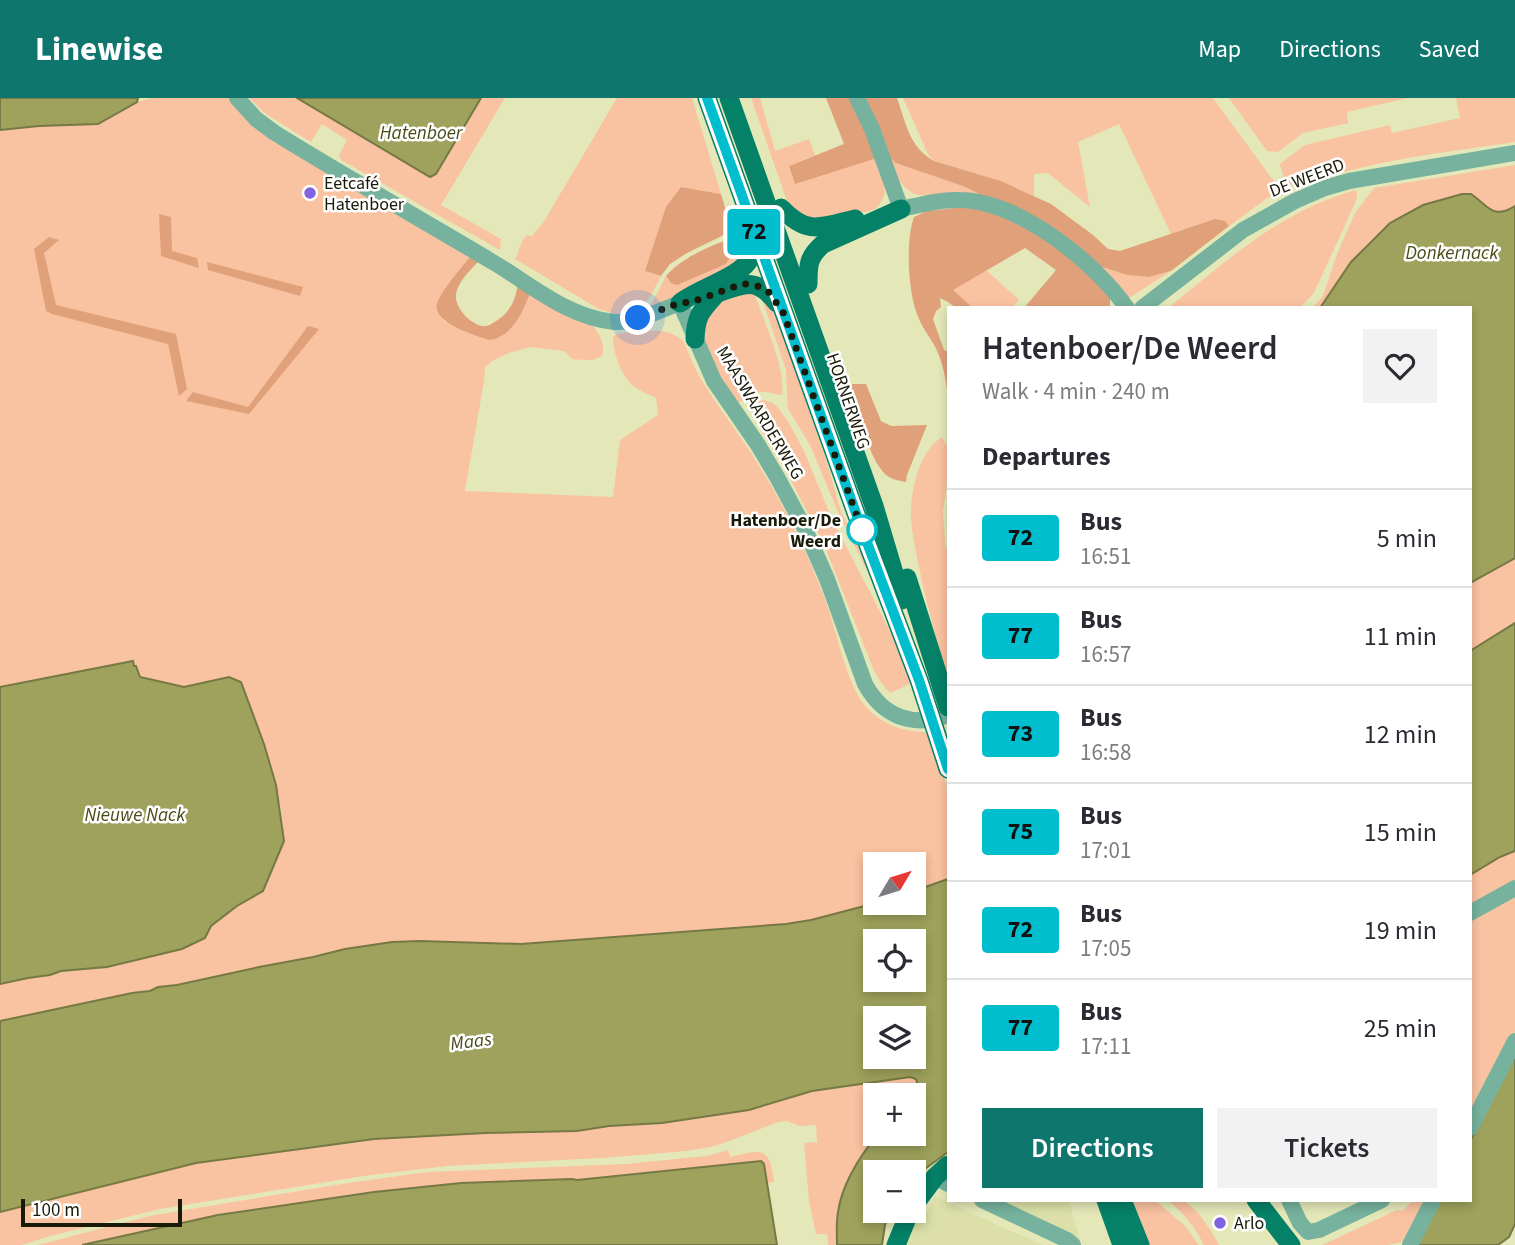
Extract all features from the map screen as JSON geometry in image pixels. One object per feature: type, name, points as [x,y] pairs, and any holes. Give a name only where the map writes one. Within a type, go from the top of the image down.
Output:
[{"type":"main road","name":"HORNERWEG","points":[[707,98],[783,312],[928,677],[947,706]]},
{"type":"main road","name":"HORNERWEG","points":[[717,98],[864,508],[896,584]]},
{"type":"main road","name":"HORNERWEG","points":[[729,98],[874,506],[896,584],[947,734]]},
{"type":"main road","name":"HORNERWEG","points":[[741,98],[881,495],[928,677],[947,764]]},
{"type":"main road","points":[[781,208],[796,222],[811,228],[901,209]]},
{"type":"main road","points":[[807,284],[810,259],[823,244],[901,209]]},
{"type":"main road","points":[[680,303],[746,265],[753,248],[750,221]]},
{"type":"main road","points":[[680,303],[692,302],[742,284],[754,284],[768,291],[783,312]]},
{"type":"main road","points":[[695,339],[698,316],[718,293]]},
{"type":"main road","points":[[926,1193],[944,1176]]},
{"type":"main road","points":[[1096,1202],[1109,1245]]},
{"type":"main road","points":[[1107,1202],[1122,1245]]},
{"type":"main road","points":[[1123,1202],[1140,1245]]},
{"type":"main road","points":[[1246,1202],[1278,1245]]},
{"type":"main road","points":[[1258,1202],[1291,1245]]},
{"type":"main road","points":[[896,1245],[904,1223]]},
{"type":"street","points":[[237,98],[256,119],[275,133],[571,309],[606,320],[629,321],[680,303]]},
{"type":"street","points":[[857,98],[872,130],[901,209],[960,200],[989,205],[1016,215],[1042,229],[1074,254],[1108,285],[1125,306]]},
{"type":"street","name":"DE WEERD","points":[[1145,306],[1243,230],[1305,196],[1349,181],[1515,153]]},
{"type":"street","name":"MAASWAARDERWEG","points":[[680,303],[714,382],[758,446],[804,527],[827,579],[870,694],[882,707],[904,718],[929,720],[947,715]]},
{"type":"street","points":[[1472,911],[1515,888]]},
{"type":"street","points":[[1472,1124],[1515,1041]]},
{"type":"street","points":[[986,1202],[1073,1245]]},
{"type":"street","points":[[1290,1202],[1300,1223],[1308,1232],[1319,1230],[1378,1202]]},
{"type":"street","points":[[1407,1244],[1432,1202]]},
{"type":"shaded area","points":[[152,98],[229,98],[255,128],[470,257],[448,287],[437,311],[444,321],[457,327],[511,328],[531,291],[594,327],[601,339],[603,352],[602,356],[593,360],[572,359],[564,351],[530,347],[509,353],[485,367],[465,491],[613,497],[620,440],[658,415],[656,398],[633,386],[623,374],[613,336],[658,331],[683,341],[701,379],[761,469],[793,527],[820,587],[848,674],[860,698],[873,714],[887,723],[911,731],[929,732],[947,787],[947,879],[926,887],[926,852],[863,852],[863,906],[811,920],[521,944],[392,942],[345,949],[0,1021],[0,984],[61,971],[107,967],[182,949],[205,938],[211,926],[263,891],[284,841],[276,785],[264,744],[240,682],[229,677],[184,687],[140,677],[132,661],[0,687],[0,130],[120,112],[137,102]]},
{"type":"shaded area","points":[[249,98],[297,98],[430,177],[436,174],[481,98],[505,98],[441,205],[501,239],[500,250],[341,160],[339,155],[347,140],[322,124],[311,142],[266,114]]},
{"type":"shaded area","points":[[617,98],[692,98],[721,194],[681,187],[675,195],[645,271],[661,276],[640,309],[633,313],[615,314],[599,309],[515,259],[525,237],[532,236],[543,223]]},
{"type":"shaded area","points":[[751,98],[760,98],[775,151],[809,139],[815,155],[789,166],[877,158],[885,193],[876,209],[843,218],[805,220],[787,201]]},
{"type":"shaded area","points":[[826,98],[852,98],[877,158],[795,184],[789,166],[844,144]]},
{"type":"shaded area","points":[[865,98],[897,98],[914,142],[934,161],[1001,181],[1051,204],[1108,249],[1120,251],[1215,219],[1225,221],[1229,226],[1171,271],[1149,277],[1127,275],[1096,265],[985,197],[963,186],[896,163],[887,155]]},
{"type":"shaded area","points":[[903,98],[1213,98],[1281,191],[1229,226],[1224,221],[1215,219],[1171,234],[1119,124],[1078,142],[1090,207],[1048,173],[1034,174],[1034,196],[1001,181],[934,161],[928,154]]},
{"type":"shaded area","points":[[1229,98],[1408,98],[1347,112],[1348,123],[1303,133],[1278,152],[1267,151]]},
{"type":"shaded area","points":[[1456,98],[1515,98],[1515,142],[1377,164],[1323,178],[1297,188],[1283,175],[1280,164],[1305,145],[1390,125],[1392,133],[1460,118]]},
{"type":"shaded area","points":[[887,155],[985,197],[917,195],[901,183]]},
{"type":"shaded area","points":[[1515,165],[1515,206],[1498,213],[1485,206],[1445,198],[1422,205],[1390,223],[1366,245],[1321,306],[1314,306],[1323,296],[1355,213],[1374,188]]},
{"type":"shaded area","points":[[681,187],[721,194],[732,231],[687,253],[670,264],[661,276],[645,271],[666,207]]},
{"type":"shaded area","points":[[1355,190],[1357,193],[1356,201],[1314,293],[1302,306],[1170,306],[1261,235],[1317,204]]},
{"type":"shaded area","points":[[964,207],[1008,219],[1029,229],[1049,241],[1110,295],[1110,306],[1026,306],[1056,270],[1025,248],[953,290],[971,306],[953,306],[940,298],[941,307],[933,319],[944,350],[947,352],[947,392],[940,358],[919,319],[912,297],[909,269],[911,228],[914,217],[927,211]]},
{"type":"shaded area","points":[[159,214],[171,217],[172,251],[197,258],[199,268],[161,256]]},
{"type":"shaded area","points":[[49,237],[59,240],[44,253],[56,305],[176,334],[187,389],[179,396],[168,344],[46,311],[34,249]]},
{"type":"shaded area","points":[[736,237],[741,257],[728,272],[646,310],[666,276],[671,283],[729,257],[724,241]]},
{"type":"shaded area","points":[[724,241],[730,257],[726,264],[677,285],[671,283],[666,276],[678,264]]},
{"type":"shaded area","points":[[470,257],[478,262],[462,281],[456,299],[460,309],[473,322],[486,326],[499,320],[513,301],[518,283],[531,291],[516,322],[497,338],[489,340],[465,331],[441,317],[437,311],[442,293]]},
{"type":"shaded area","points":[[207,262],[303,287],[300,296],[208,270]]},
{"type":"shaded area","points":[[1096,265],[1127,275],[1149,277],[1171,271],[1129,298]]},
{"type":"shaded area","points":[[986,270],[1019,300],[1014,306],[971,306],[952,290]]},
{"type":"shaded area","points":[[747,293],[755,295],[773,345],[781,372],[782,395],[760,392],[737,404],[714,369],[701,342],[704,314],[718,301]]},
{"type":"shaded area","points":[[761,296],[774,309],[840,509],[894,625],[838,512],[810,445],[788,409],[786,370]]},
{"type":"shaded area","points":[[308,326],[319,329],[249,414],[186,401],[193,392],[248,407]]},
{"type":"shaded area","points":[[850,384],[866,384],[881,421],[891,426],[927,425],[906,482],[889,477],[876,461],[865,435]]},
{"type":"shaded area","points":[[764,400],[779,409],[804,451],[832,519],[892,635],[912,683],[890,693],[875,673],[823,542],[787,473],[765,438],[751,407]]},
{"type":"shaded area","points":[[942,437],[947,446],[947,483],[943,511],[947,551],[945,671],[922,580],[911,519],[917,474],[927,452]]},
{"type":"shaded area","points":[[1515,558],[1515,623],[1472,650],[1472,582]]},
{"type":"shaded area","points":[[1515,851],[1515,1056],[1472,1125],[1472,874]]},
{"type":"shaded area","points":[[910,1077],[916,1079],[917,1083],[868,1083]]},
{"type":"shaded area","points":[[863,1084],[863,1146],[869,1146],[843,1191],[837,1216],[837,1245],[828,1245],[827,1234],[816,1234],[809,1201],[804,1143],[817,1142],[816,1125],[800,1126],[787,1121],[724,1143],[686,1151],[447,1166],[363,1176],[160,1209],[22,1245],[0,1245],[0,1212],[196,1163],[374,1139],[577,1131],[662,1123],[749,1110],[812,1091]]},
{"type":"shaded area","points":[[728,1150],[730,1157],[762,1153],[770,1162],[774,1182],[767,1183],[764,1164],[761,1161],[577,1180],[461,1183],[374,1192],[218,1215],[82,1245],[38,1245],[149,1216],[427,1172],[626,1164],[707,1156]]},
{"type":"shaded area","points":[[935,1196],[1043,1245],[906,1245],[916,1223],[926,1223],[926,1210]]},
{"type":"shaded area","points":[[994,1202],[1069,1202],[1080,1240]]},
{"type":"shaded area","points":[[1127,1202],[1157,1202],[1185,1226],[1199,1245],[1146,1245]]},
{"type":"shaded area","points":[[1170,1202],[1184,1202],[1192,1207],[1219,1245],[1204,1245],[1180,1211]]},
{"type":"shaded area","points":[[1411,1202],[1428,1202],[1406,1241],[1388,1245],[1322,1245],[1397,1210],[1403,1211]]},
{"type":"water","points":[[0,98],[138,98],[137,102],[98,124],[0,130]]},
{"type":"water","name":"Hatenboer","points":[[297,98],[481,98],[436,174],[430,177]]},
{"type":"water","name":"Donkernack","points":[[1471,194],[1496,212],[1515,206],[1515,558],[1472,582],[1472,306],[1321,306],[1351,262],[1390,223],[1423,205]]},
{"type":"water","points":[[1515,623],[1515,851],[1472,874],[1472,650]]},
{"type":"water","name":"Nieuwe Nack","points":[[133,661],[140,677],[184,687],[229,677],[241,682],[276,785],[284,841],[263,891],[211,926],[205,938],[182,949],[107,967],[61,971],[0,984],[0,687]]},
{"type":"water","name":"Maas","points":[[947,879],[947,1153],[926,1168],[926,1160],[863,1160],[863,1223],[886,1223],[882,1245],[837,1245],[838,1212],[843,1191],[869,1146],[926,1146],[926,1083],[917,1083],[916,1079],[910,1077],[812,1091],[749,1110],[662,1123],[577,1131],[374,1139],[196,1163],[0,1212],[0,1021],[345,949],[392,942],[521,944],[811,920],[863,906],[863,915],[926,915],[926,887]]},
{"type":"water","points":[[1515,1055],[1515,1224],[1509,1237],[1498,1245],[1416,1245],[1438,1202],[1472,1202],[1472,1137]]},
{"type":"water","points":[[761,1161],[764,1164],[777,1245],[82,1245],[218,1215],[374,1192],[461,1183],[577,1180]]},
{"type":"bus line","name":"72","points":[[707,98],[857,516],[919,680],[947,766]]},
{"type":"place","name":"Eetcafé Hatenboer","points":[[310,193]]},
{"type":"place","name":"Hatenboer/De Weerd","points":[[862,530]]},
{"type":"place","name":"Arlo","points":[[1220,1223]]},
{"type":"route","points":[[638,318],[742,284],[754,284],[768,291],[783,312],[862,530]]}]
